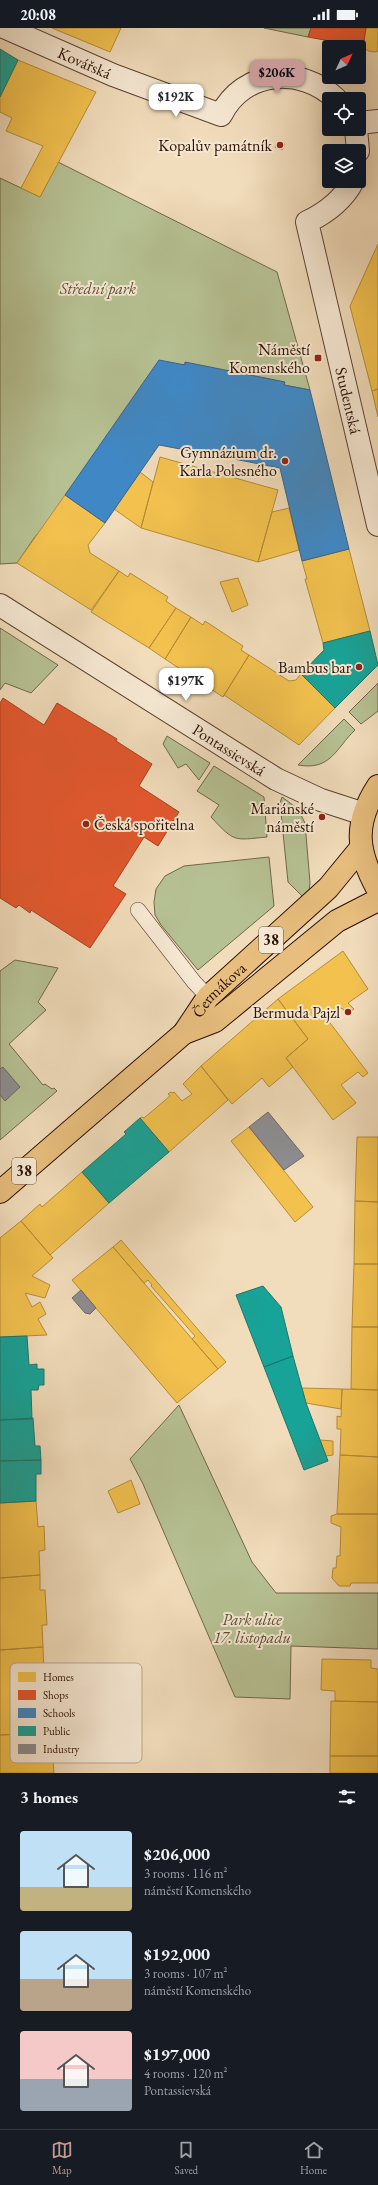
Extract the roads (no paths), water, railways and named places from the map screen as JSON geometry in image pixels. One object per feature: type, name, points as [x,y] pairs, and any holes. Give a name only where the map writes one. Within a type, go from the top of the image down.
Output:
[{"type":"main road","points":[[378,786],[364,814],[360,849],[378,890]]},
{"type":"main road","name":"Čermákova","points":[[0,1192],[184,1033],[208,997],[328,888],[360,849]]},
{"type":"main road","name":"Čermákova","points":[[184,1033],[215,1021],[337,921],[378,900]]},
{"type":"street","name":"Kovářská","points":[[6,28],[35,43],[143,87],[221,115],[229,101],[239,92],[263,80],[275,77],[288,75],[328,92]]},
{"type":"street","points":[[366,122],[378,121]]},
{"type":"street","name":"Studentská","points":[[348,188],[344,195],[329,210],[307,222],[318,276],[378,525]]},
{"type":"street","name":"Pontassievská","points":[[0,605],[276,780],[321,800],[364,814]]},
{"type":"lane","points":[[138,910],[166,948],[208,997]]},
{"type":"place","name":"Kopalův památník","points":[[280,145]]},
{"type":"place","name":"Náměstí Komenského","points":[[318,358]]},
{"type":"place","name":"Gymnázium dr. Karla Polesného","points":[[285,461]]},
{"type":"place","name":"Bambus bar","points":[[359,667]]},
{"type":"place","name":"Mariánské náměstí","points":[[322,817]]},
{"type":"place","name":"Česká spořitelna","points":[[86,824]]},
{"type":"place","name":"Bermuda Pajzl","points":[[348,1012]]},
{"type":"park label","name":"Střední park","points":[[98,288]]},
{"type":"park label","name":"Park ulice 17. listopadu","points":[[252,1628]]}]
